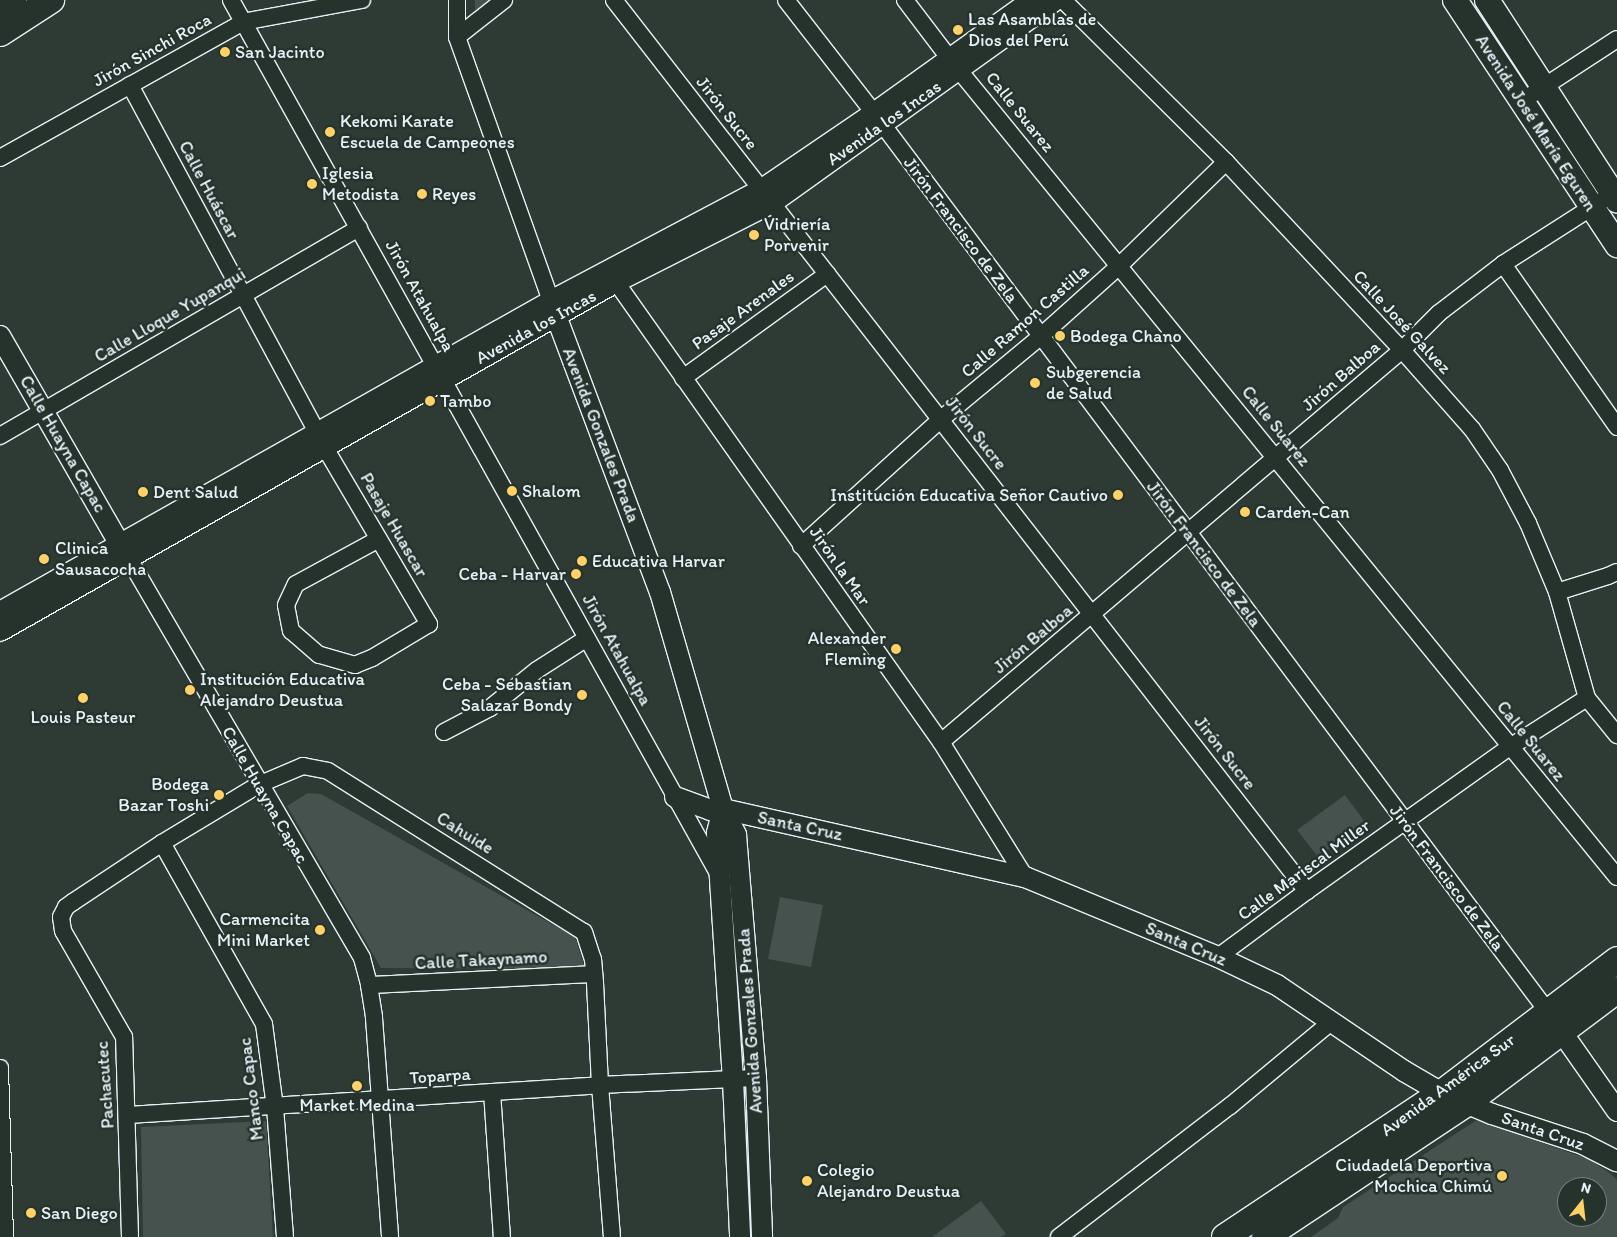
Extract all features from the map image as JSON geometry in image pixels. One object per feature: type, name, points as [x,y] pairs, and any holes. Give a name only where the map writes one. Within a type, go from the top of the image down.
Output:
[{"type":"main road","points":[[0,8],[13,0]]},
{"type":"main road","points":[[0,33],[51,0]]},
{"type":"main road","name":"Avenida José María Eguren","points":[[1455,0],[1617,246]]},
{"type":"main road","name":"Avenida José María Eguren","points":[[1487,0],[1543,87],[1614,187]]},
{"type":"main road","name":"Avenida América Sur","points":[[1265,1237],[1465,1104],[1555,1022],[1617,960]]},
{"type":"main road","name":"Avenida América Sur","points":[[1225,1237],[1442,1093],[1555,1022],[1617,990]]},
{"type":"street","name":"Jirón Atahualpa","points":[[231,0],[440,372],[718,875]]},
{"type":"street","name":"Jirón Sinchi Roca","points":[[0,158],[244,22],[362,0]]},
{"type":"street","name":"Avenida Gonzales Prada","points":[[457,0],[457,37],[553,308],[660,592],[723,809],[736,835],[756,1078],[762,1237]]},
{"type":"street","points":[[457,37],[504,0]]},
{"type":"street","name":"Jirón Sucre","points":[[614,0],[1307,890]]},
{"type":"street","name":"Jirón Francisco de Zela","points":[[786,0],[878,118],[1555,1022],[1617,1111]]},
{"type":"street","name":"Calle Suarez","points":[[905,0],[954,64],[1120,265],[1617,877]]},
{"type":"street","name":"Avenida los Incas","points":[[954,64],[1032,0]]},
{"type":"street","name":"Avenida los Incas","points":[[553,308],[616,282],[766,196],[954,64],[1056,0]]},
{"type":"street","name":"Calle José Galvez","points":[[1063,0],[1226,162],[1402,350],[1472,429],[1500,470],[1528,523],[1557,592],[1587,698],[1617,735]]},
{"type":"street","points":[[1522,101],[1617,39]]},
{"type":"street","name":"Calle Huáscar","points":[[130,86],[321,440]]},
{"type":"street","name":"Calle Ramon Castilla","points":[[801,546],[940,420],[1041,336],[1120,265],[1226,162]]},
{"type":"street","name":"Jirón Balboa","points":[[941,742],[1092,616],[1402,350],[1439,313],[1503,264],[1592,208],[1614,187]]},
{"type":"street","name":"Avenida los Incas","points":[[0,631],[125,552],[440,372],[553,308],[766,196]]},
{"type":"street","name":"Calle Lloque Yupanqui","points":[[0,436],[359,228]]},
{"type":"street","points":[[1503,264],[1617,427]]},
{"type":"street","name":"Pasaje Arenales","points":[[683,378],[826,274]]},
{"type":"street","name":"Jirón la Mar","points":[[616,282],[941,742],[1024,877]]},
{"type":"street","name":"Calle Huayna Capac","points":[[0,336],[258,784],[362,958],[369,985],[381,1100],[390,1237]]},
{"type":"street","name":"Pasaje Huascar","points":[[321,440],[429,624],[372,658],[355,665],[319,654],[291,631],[286,605],[296,584],[379,539]]},
{"type":"street","name":"Avenida los Incas","points":[[0,612],[125,552]]},
{"type":"street","points":[[1557,592],[1617,572]]},
{"type":"street","points":[[444,732],[490,708],[537,670],[587,638]]},
{"type":"street","name":"Calle Mariscal Miller","points":[[1218,957],[1307,890],[1510,747],[1587,698]]},
{"type":"street","name":"Cahuide","points":[[62,916],[66,907],[72,902],[162,843],[258,784],[303,766],[328,771],[584,932],[593,959],[600,1085],[612,1237]]},
{"type":"street","name":"Santa Cruz","points":[[675,797],[710,810],[723,809],[1024,877],[1218,957],[1277,985],[1442,1093],[1465,1104],[1583,1144],[1615,1157]]},
{"type":"street","name":"Avenida Gonzales Prada","points":[[723,809],[717,833],[718,875],[733,1080],[740,1237]]},
{"type":"street","name":"Manco Capac","points":[[162,843],[264,1024],[275,1107],[286,1237]]},
{"type":"street","name":"Pachacutec","points":[[62,916],[60,924],[63,931],[124,1037],[128,1115],[130,1237]]},
{"type":"street","name":"Calle Takaynamo","points":[[369,985],[594,974]]},
{"type":"street","points":[[1059,1237],[1230,1106],[1331,1022]]},
{"type":"street","points":[[0,1069],[5,1237]]},
{"type":"street","name":"Toparpa","points":[[128,1115],[600,1085],[756,1078]]},
{"type":"street","points":[[492,1092],[502,1237]]},
{"type":"shaded area","points":[[475,0],[493,0],[475,14]]},
{"type":"shaded area","points":[[308,793],[321,794],[575,937],[585,969],[381,968],[287,806]]},
{"type":"shaded area","points":[[1345,795],[1365,822],[1318,857],[1297,830]]},
{"type":"shaded area","points":[[780,897],[823,905],[811,967],[768,959]]},
{"type":"shaded area","name":"Ciudadela Deportiva Mochica Chimú","points":[[1477,1120],[1588,1159],[1610,1173],[1617,1180],[1617,1237],[1311,1237],[1338,1218],[1343,1207]]},
{"type":"shaded area","points":[[266,1121],[273,1237],[143,1237],[141,1127]]},
{"type":"shaded area","points":[[981,1201],[1006,1234],[1001,1237],[932,1237]]},
{"type":"place","name":"Las Asamblas de Dios del Perú","points":[[958,30]]},
{"type":"place","name":"San Jacinto","points":[[225,52]]},
{"type":"place","name":"Kekomi Karate Escuela de Campeones","points":[[330,132]]},
{"type":"place","name":"Iglesia Metodista","points":[[312,184]]},
{"type":"place","name":"Reyes","points":[[422,194]]},
{"type":"place","name":"Vidriería Porvenir","points":[[754,235]]},
{"type":"place","name":"Bodega Chano","points":[[1060,336]]},
{"type":"place","name":"Subgerencia de Salud","points":[[1035,383]]},
{"type":"place","name":"Tambo","points":[[430,401]]},
{"type":"place","name":"Shalom","points":[[512,491]]},
{"type":"place","name":"Dent Salud","points":[[143,492]]},
{"type":"place","name":"Institución Educativa Señor Cautivo","points":[[1118,495]]},
{"type":"place","name":"Carden-Can","points":[[1245,512]]},
{"type":"place","name":"Clinica Sausacocha","points":[[44,559]]},
{"type":"place","name":"Educativa Harvar","points":[[582,561]]},
{"type":"place","name":"Ceba - Harvar","points":[[576,574]]},
{"type":"place","name":"Alexander Fleming","points":[[896,649]]},
{"type":"place","name":"Institución Educativa Alejandro Deustua","points":[[190,690]]},
{"type":"place","name":"Ceba - Sebastian Salazar Bondy","points":[[582,695]]},
{"type":"place","name":"Louis Pasteur","points":[[83,698]]},
{"type":"place","name":"Bodega Bazar Toshi","points":[[219,795]]},
{"type":"place","name":"Carmencita Mini Market","points":[[320,930]]},
{"type":"place","name":"Market Medina","points":[[357,1086]]},
{"type":"place","name":"Ciudadela Deportiva Mochica Chimú","points":[[1502,1176]]},
{"type":"place","name":"Colegio Alejandro Deustua","points":[[807,1181]]},
{"type":"place","name":"San Diego","points":[[31,1213]]}]
